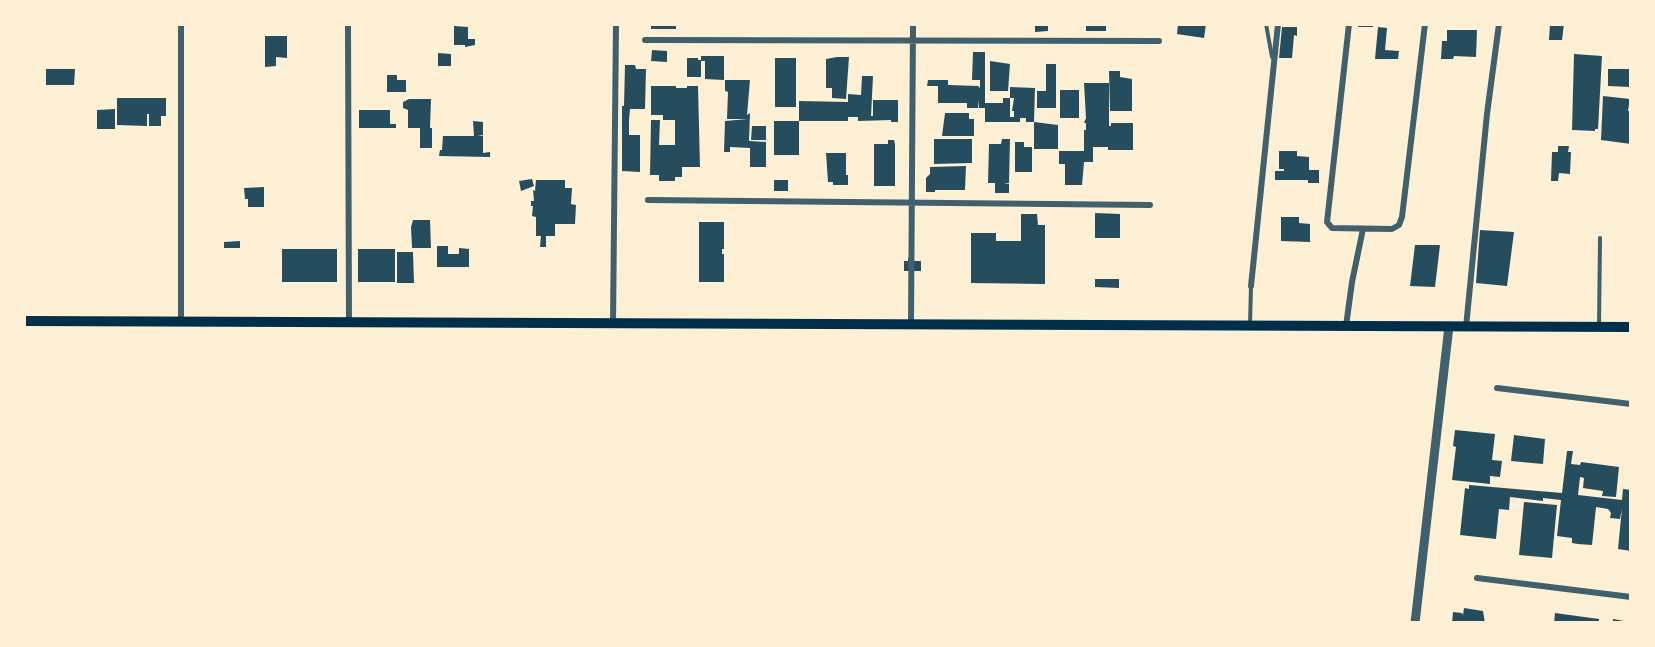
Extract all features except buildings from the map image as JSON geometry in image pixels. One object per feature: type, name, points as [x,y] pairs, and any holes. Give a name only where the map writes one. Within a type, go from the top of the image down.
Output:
[{"type":"main road","points":[[24,321],[1631,327]]},
{"type":"street","points":[[181,24],[181,321]]},
{"type":"street","points":[[348,24],[348,322]]},
{"type":"street","points":[[613,323],[616,24]]},
{"type":"street","points":[[911,324],[913,24]]},
{"type":"street","points":[[1251,286],[1278,24]]},
{"type":"street","points":[[1349,24],[1328,222],[1332,228],[1363,229],[1392,229],[1399,225],[1402,217],[1425,24]]},
{"type":"street","points":[[1466,327],[1487,114],[1499,24]]},
{"type":"street","points":[[645,40],[1159,41]]},
{"type":"street","points":[[648,200],[1150,205]]},
{"type":"street","points":[[1346,326],[1363,229]]},
{"type":"street","points":[[1415,623],[1449,326]]},
{"type":"street","points":[[1497,388],[1631,404]]},
{"type":"street","points":[[1477,579],[1631,597]]},
{"type":"lane","points":[[1266,24],[1274,64]]},
{"type":"lane","points":[[1599,327],[1600,238]]},
{"type":"lane","points":[[1250,326],[1251,286]]}]
